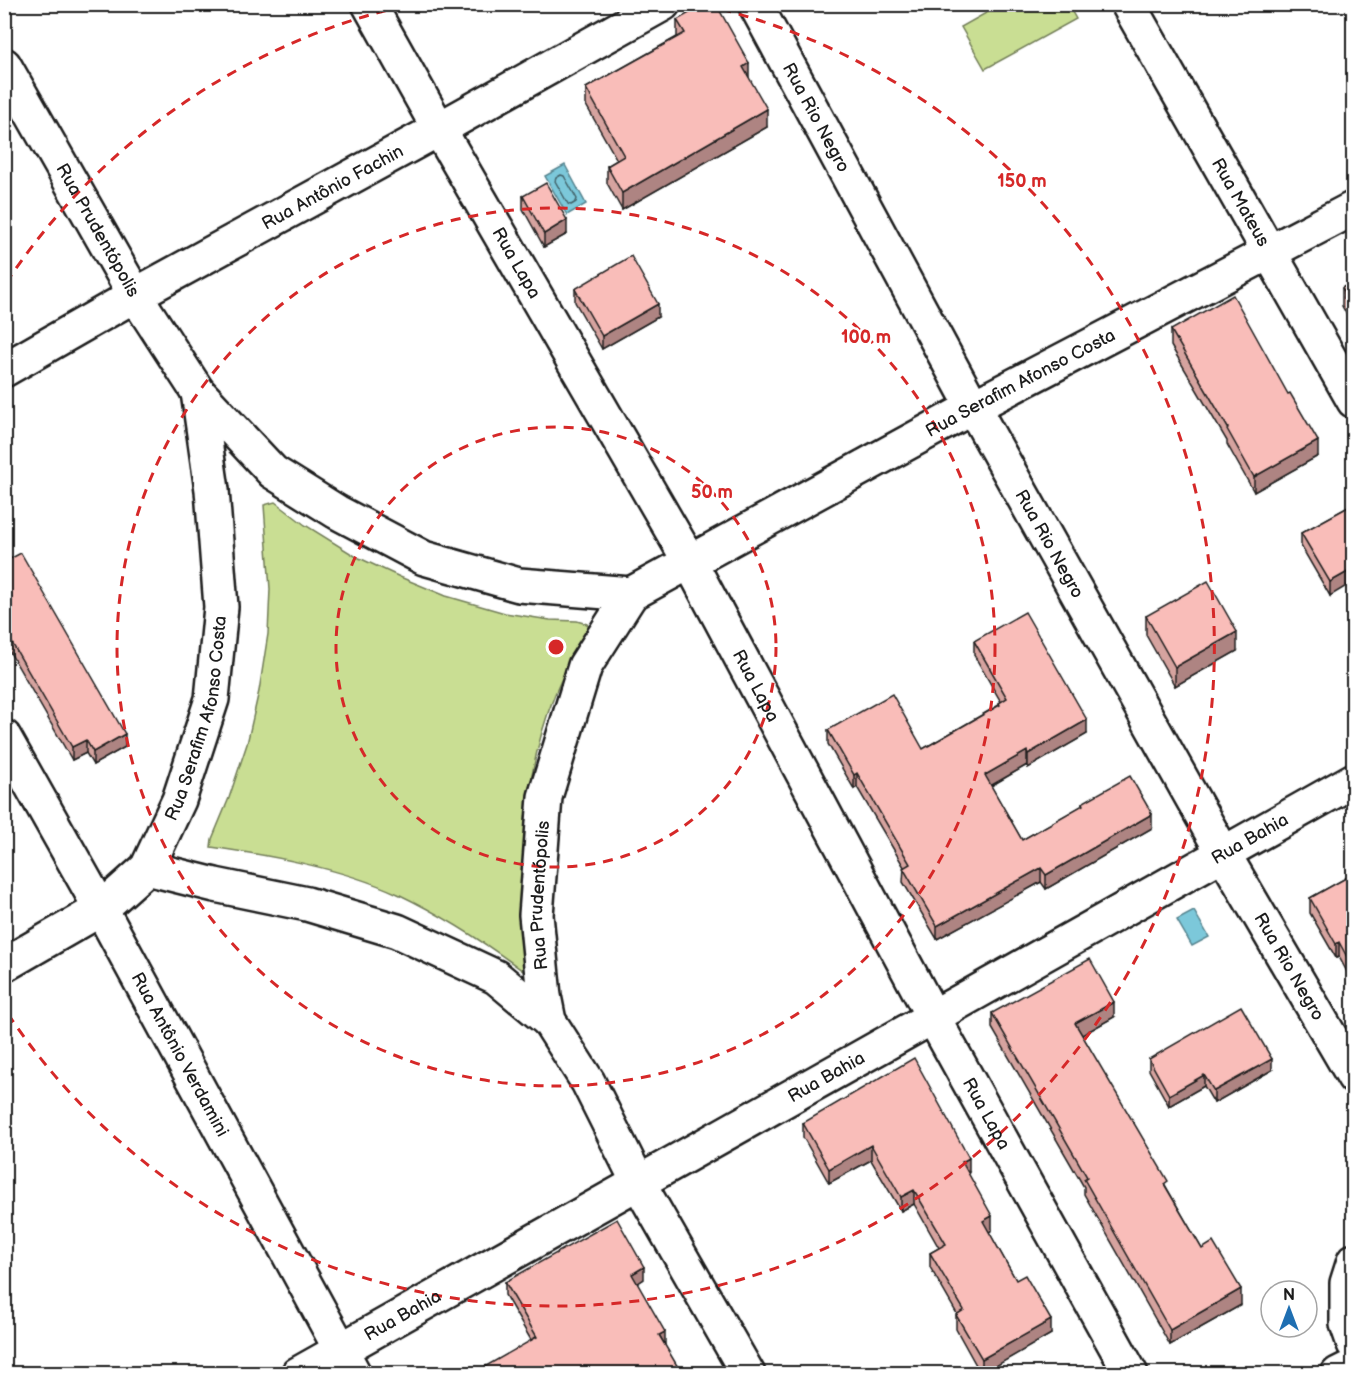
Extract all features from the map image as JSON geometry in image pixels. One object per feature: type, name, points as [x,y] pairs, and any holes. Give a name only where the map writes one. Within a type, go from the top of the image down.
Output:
[{"type":"street","name":"Rua Lapa","points":[[369,4],[690,562],[933,1017],[1131,1374]]},
{"type":"street","name":"Rua Antônio Fachin","points":[[4,370],[135,295],[663,4]]},
{"type":"street","name":"Rua Rio Negro","points":[[755,4],[973,407],[1223,853],[1353,1077]]},
{"type":"street","name":"Rua Mateus","points":[[1128,4],[1353,401]]},
{"type":"street","name":"Rua Prudentópolis","points":[[4,65],[135,295],[198,392]]},
{"type":"street","name":"Rua Serafim Afonso Costa","points":[[690,562],[973,407],[1353,207]]},
{"type":"street","name":"Rua Serafim Afonso Costa","points":[[4,965],[101,909],[147,868],[179,800],[212,699],[221,607],[212,490],[198,392]]},
{"type":"street","points":[[198,392],[273,472],[337,512],[424,558],[519,585],[632,594]]},
{"type":"street","name":"Rua Prudentópolis","points":[[690,562],[632,594],[585,666],[545,797],[537,915],[544,996],[549,1021],[588,1082],[638,1182],[748,1374]]},
{"type":"street","name":"Rua Antônio Verdamini","points":[[4,737],[101,909],[348,1362]]},
{"type":"street","name":"Rua Bahia","points":[[298,1374],[348,1362],[638,1182],[1353,780]]},
{"type":"street","points":[[147,868],[307,904],[397,931],[496,977],[549,1021]]},
{"type":"street","points":[[1353,1261],[1347,1283],[1347,1324],[1353,1344]]},
{"type":"street","points":[[1338,1374],[1353,1366]]},
{"type":"green space","points":[[1002,4],[1068,5],[1076,19],[985,69],[961,27]]},
{"type":"green space","points":[[275,502],[305,525],[355,556],[446,596],[505,613],[550,620],[577,621],[587,624],[590,629],[567,668],[549,709],[537,751],[529,795],[525,840],[523,885],[527,974],[448,921],[415,902],[376,885],[306,864],[211,847],[247,744],[259,691],[268,634],[270,589],[264,505]]},
{"type":"water","points":[[565,165],[586,204],[567,215],[545,176]]},
{"type":"water","points":[[1194,911],[1209,937],[1192,946],[1177,920]]},
{"type":"building","points":[[705,4],[716,4],[749,63],[743,67],[767,109],[622,193],[607,166],[624,156],[586,88],[685,33],[677,20]]},
{"type":"building","points":[[546,183],[567,220],[544,234],[523,196]]},
{"type":"building","points":[[631,256],[658,304],[602,336],[575,289]]},
{"type":"building","points":[[1353,281],[1353,308],[1342,288]]},
{"type":"building","points":[[1233,295],[1288,394],[1290,393],[1318,441],[1254,477],[1171,330]]},
{"type":"building","points":[[1350,506],[1353,511],[1353,569],[1330,582],[1301,533]]},
{"type":"building","points":[[21,553],[125,734],[93,752],[86,740],[72,747],[4,629],[4,562]]},
{"type":"building","points":[[1208,581],[1237,632],[1175,667],[1146,616]]},
{"type":"building","points":[[1025,612],[1087,720],[1028,754],[1027,751],[985,775],[1022,840],[1130,776],[1152,814],[1046,875],[1041,868],[937,926],[903,868],[910,864],[857,773],[854,775],[828,730],[892,694],[923,749],[1000,705],[999,703],[1007,698],[974,641]]},
{"type":"building","points":[[1353,874],[1353,968],[1339,942],[1336,944],[1310,898]]},
{"type":"building","points":[[1090,959],[1114,1002],[1075,1023],[1168,1181],[1164,1184],[1202,1249],[1213,1242],[1241,1289],[1170,1330],[1084,1179],[1087,1177],[992,1013]]},
{"type":"building","points":[[1241,1006],[1272,1059],[1214,1091],[1204,1075],[1169,1095],[1149,1059]]},
{"type":"building","points":[[914,1058],[969,1158],[962,1162],[992,1216],[983,1221],[1016,1280],[1025,1275],[1051,1320],[982,1359],[956,1315],[964,1310],[930,1253],[946,1244],[914,1190],[901,1197],[871,1145],[829,1169],[803,1123]]},
{"type":"building","points":[[617,1219],[644,1267],[632,1274],[665,1332],[659,1335],[682,1374],[472,1374],[537,1337],[505,1282]]}]
